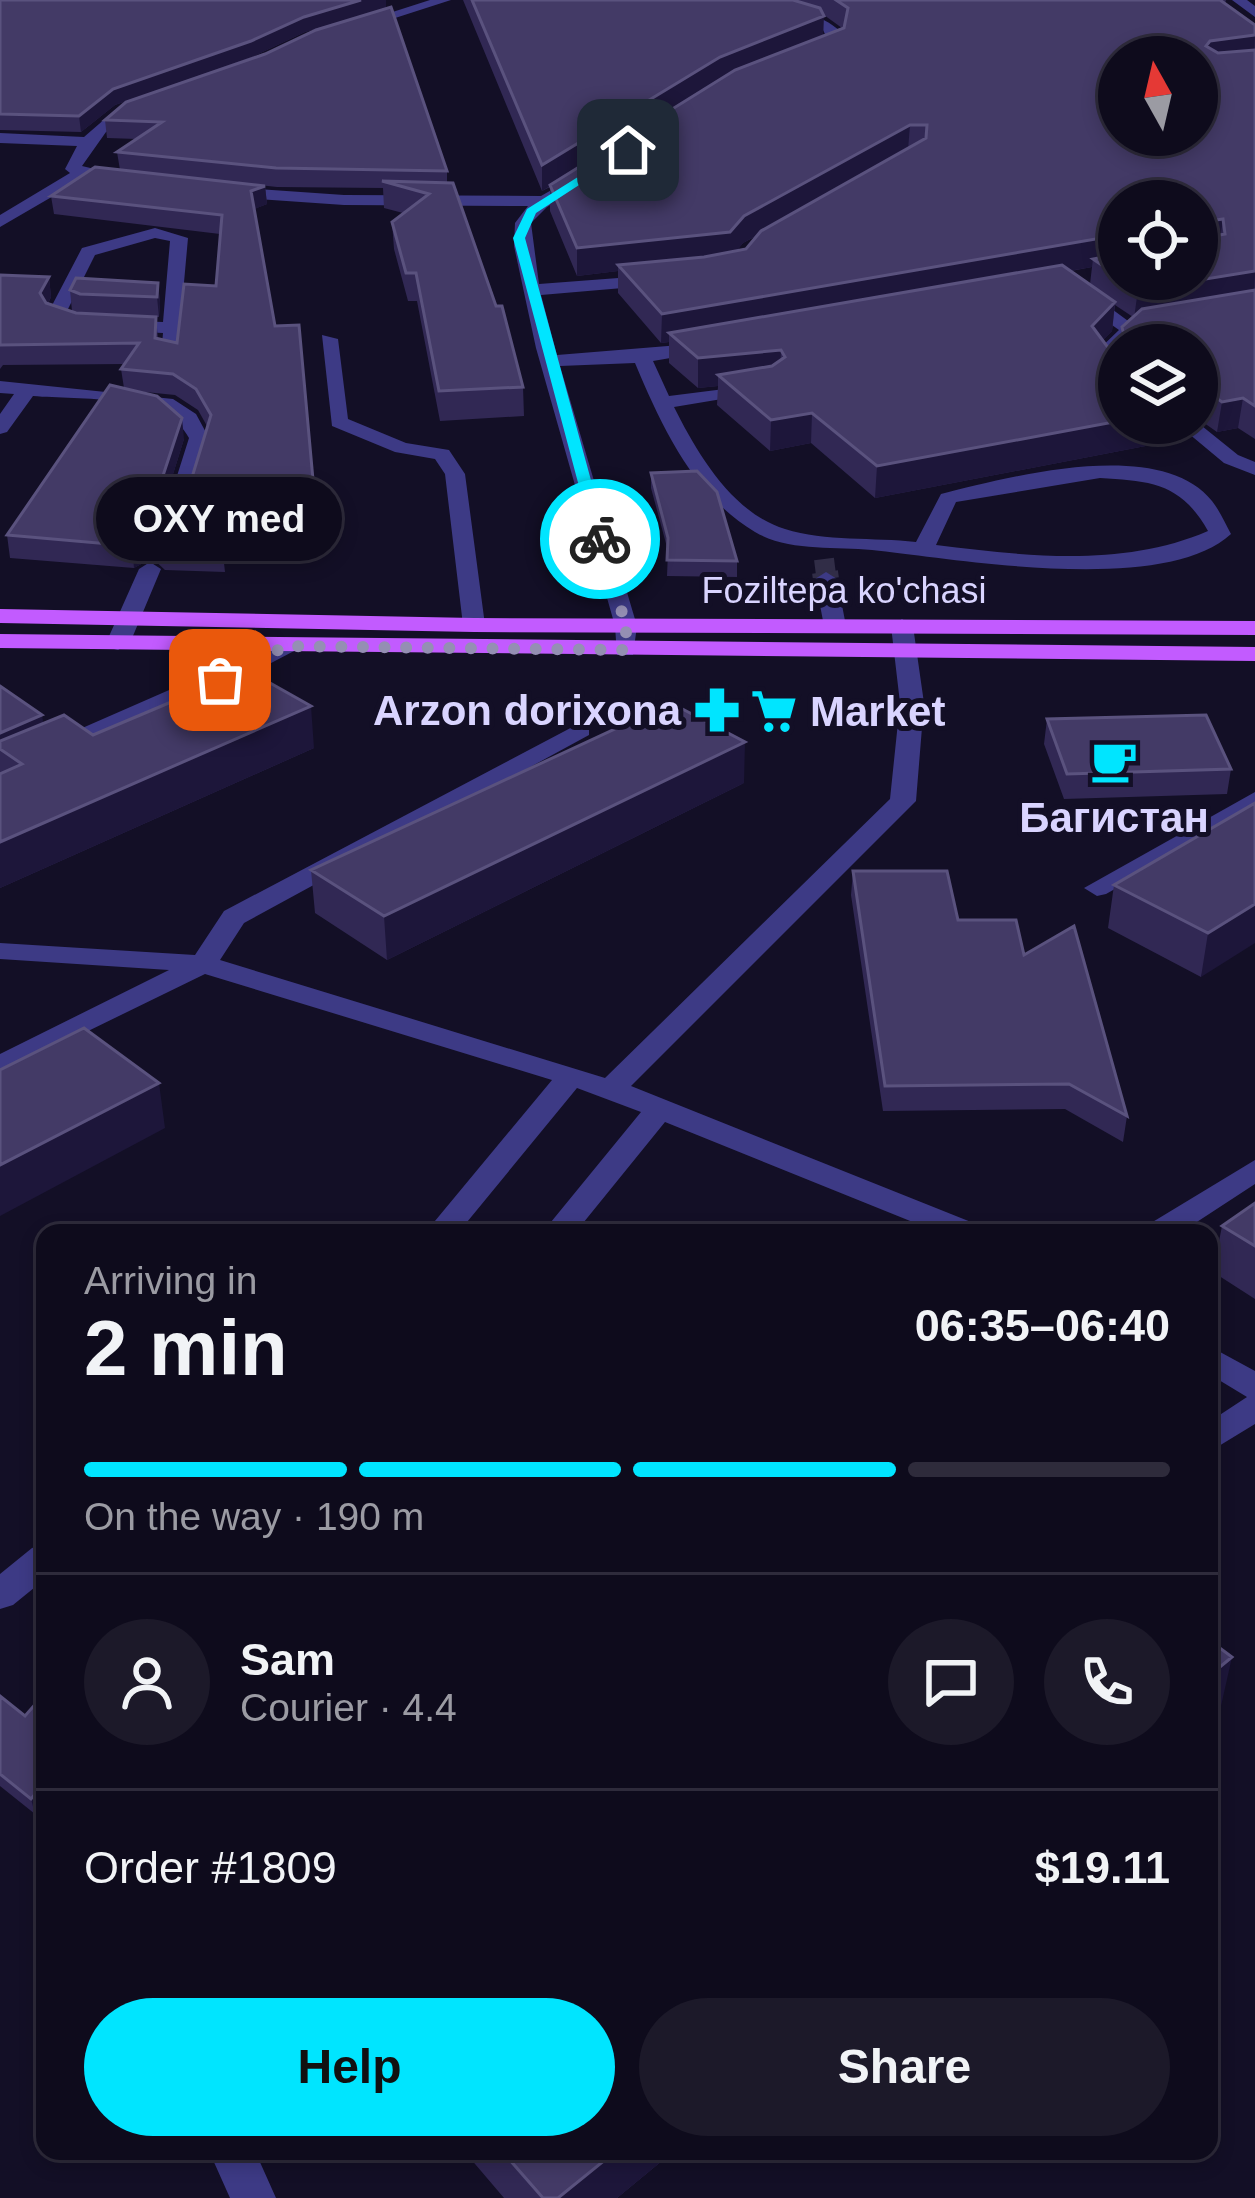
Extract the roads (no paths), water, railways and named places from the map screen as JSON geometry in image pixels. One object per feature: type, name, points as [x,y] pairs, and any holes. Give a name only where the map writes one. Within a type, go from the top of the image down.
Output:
[{"type":"main road","name":"Foziltepa ko'chasi","points":[[0,616],[475,625],[626,638],[835,626],[903,640],[1255,628]]},
{"type":"main road","name":"Foziltepa ko'chasi","points":[[0,641],[286,646],[626,638],[903,640],[1255,654]]},
{"type":"street","points":[[333,32],[444,0]]},
{"type":"street","points":[[741,0],[805,15],[837,34],[836,44],[792,62]]},
{"type":"street","points":[[1239,0],[1255,13]]},
{"type":"street","points":[[150,184],[73,169],[87,142],[121,112],[159,98]]},
{"type":"street","points":[[0,138],[87,142]]},
{"type":"street","points":[[595,170],[531,212],[519,238],[626,638]]},
{"type":"street","points":[[0,222],[80,174]]},
{"type":"street","points":[[211,190],[344,200],[547,201]]},
{"type":"street","points":[[166,403],[171,360],[179,238],[155,233],[88,252],[56,315],[79,324],[172,328]]},
{"type":"street","points":[[1098,277],[1066,284],[1136,324]]},
{"type":"street","points":[[533,290],[682,278]]},
{"type":"street","points":[[329,339],[339,422],[402,448],[442,454],[455,474],[475,625]]},
{"type":"street","points":[[549,362],[642,357],[726,343]]},
{"type":"street","points":[[642,357],[700,476],[764,530],[824,560],[923,549],[1006,560],[1099,560],[1177,552],[1220,534],[1214,513],[1193,494],[1155,478],[1089,470],[948,498],[923,549]]},
{"type":"street","points":[[662,404],[769,386]]},
{"type":"street","points":[[0,387],[166,403],[189,418],[199,439],[170,536]]},
{"type":"street","points":[[0,428],[28,389]]},
{"type":"street","points":[[1199,444],[1212,464]]},
{"type":"street","points":[[1155,478],[1212,464],[1255,469]]},
{"type":"street","points":[[824,560],[835,626]]},
{"type":"street","points":[[118,643],[150,569]]},
{"type":"street","points":[[611,1089],[903,801],[912,703],[903,640]]},
{"type":"street","points":[[0,773],[220,680],[286,646]]},
{"type":"street","points":[[0,1065],[203,964],[234,916],[580,730]]},
{"type":"street","points":[[1097,888],[1255,800]]},
{"type":"street","points":[[0,951],[203,964],[573,1074],[948,1224]]},
{"type":"street","points":[[448,1224],[573,1074]]},
{"type":"street","points":[[565,1224],[660,1108]]},
{"type":"street","points":[[1171,1224],[1255,1169]]},
{"type":"street","points":[[1218,1364],[1255,1388]]},
{"type":"street","points":[[1218,1433],[1255,1407]]},
{"type":"street","points":[[0,1595],[36,1565]]},
{"type":"street","points":[[236,2160],[253,2198]]},
{"type":"tunnel","points":[[824,559],[826,575]]},
{"type":"tunnel","points":[[825,572],[826,579]]},
{"type":"place","name":"OXY med","points":[[220,680]]},
{"type":"place","name":"Arzon dorixona","points":[[717,710]]},
{"type":"place","name":"Market","points":[[774,711]]},
{"type":"place","name":"Багистан","points":[[1114,761]]}]
